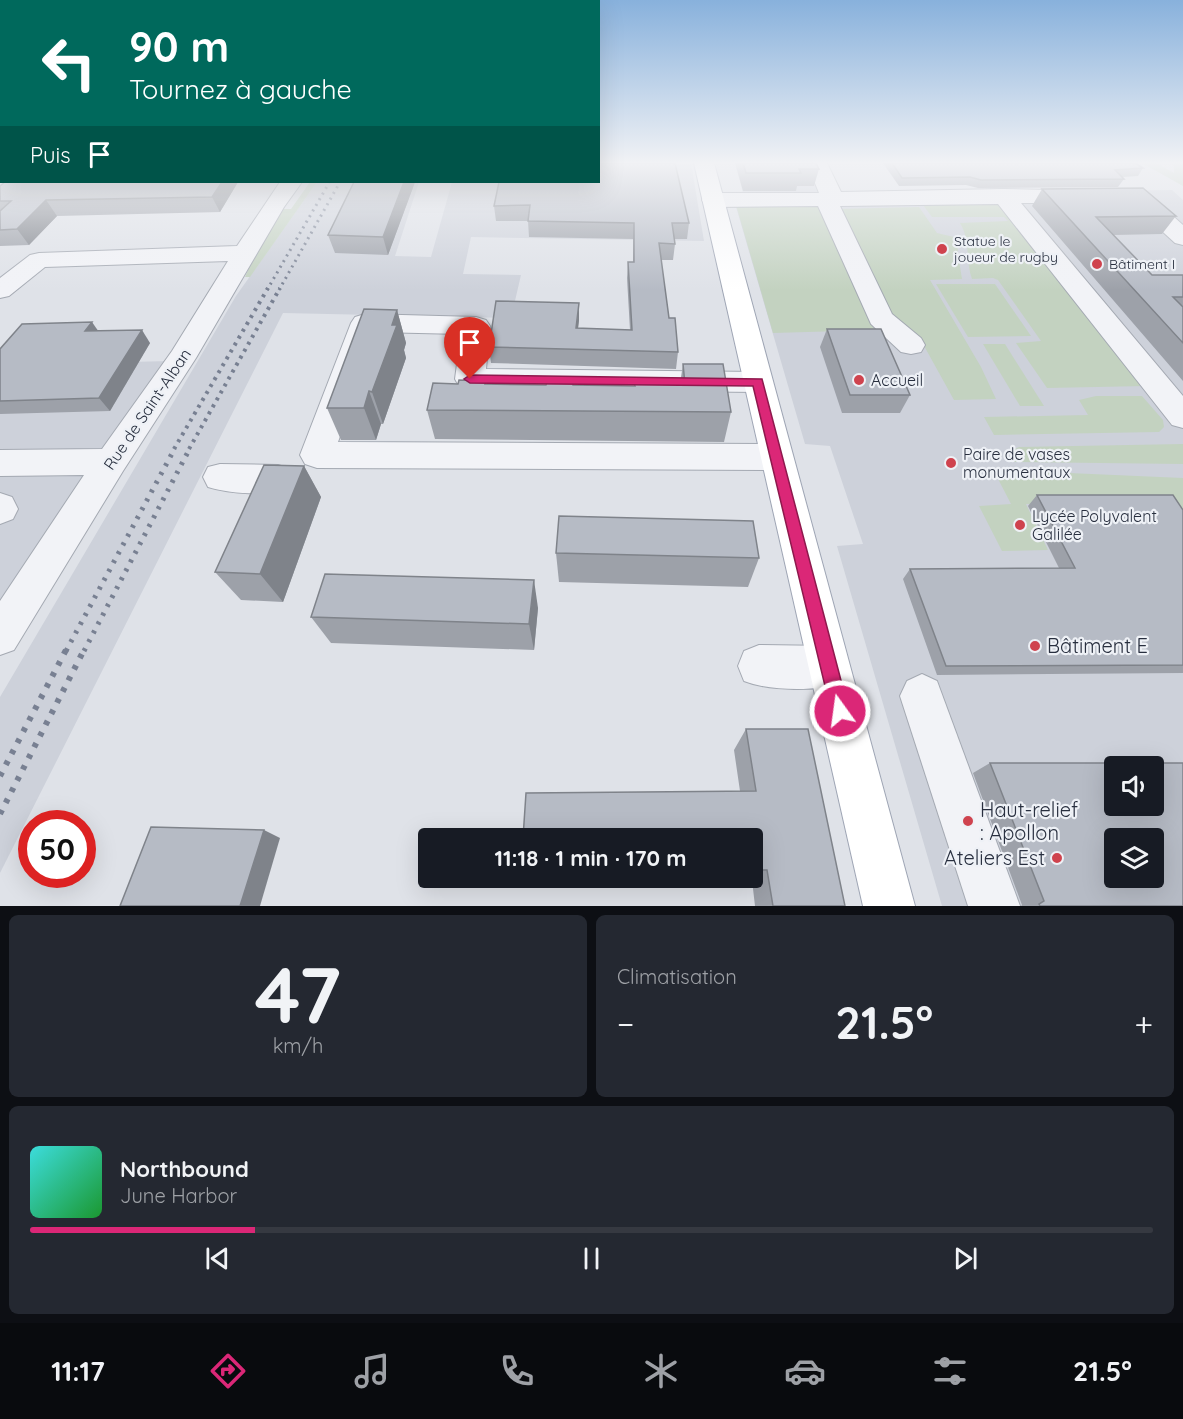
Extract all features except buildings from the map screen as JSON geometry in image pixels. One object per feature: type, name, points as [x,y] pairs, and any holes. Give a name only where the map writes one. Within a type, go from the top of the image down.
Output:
[{"type":"main road","points":[[714,205],[889,906]]},
{"type":"street","name":"Rue de Saint-Alban","points":[[0,636],[111,462],[182,358],[276,205]]},
{"type":"street","points":[[829,205],[881,318],[911,345]]},
{"type":"street","points":[[1011,205],[1183,417]]},
{"type":"street","points":[[1148,205],[1183,238]]},
{"type":"street","points":[[0,290],[39,260],[245,253]]},
{"type":"street","points":[[758,382],[470,379],[476,326],[365,323],[317,455],[776,457]]},
{"type":"street","points":[[0,463],[111,462]]},
{"type":"street","points":[[220,477],[278,480]]},
{"type":"street","points":[[759,666],[829,667]]},
{"type":"street","points":[[922,696],[994,906]]},
{"type":"shaded area","points":[[300,205],[411,205],[395,256],[431,257],[445,205],[698,205],[704,241],[471,237],[463,274],[521,275],[511,318],[283,313],[32,810],[18,810],[18,837],[0,873],[0,697],[236,296]]},
{"type":"shaded area","name":"Lycée Polyvalent Galilée","points":[[736,205],[1183,205],[1183,906],[942,906],[837,546],[863,544],[830,446],[805,444]]},
{"type":"shaded area","points":[[171,361],[0,603],[0,365]]},
{"type":"green space","points":[[294,205],[301,205],[250,277],[245,277],[249,268],[247,266],[280,209],[291,209]]},
{"type":"green space","points":[[736,205],[823,205],[877,330],[773,333]]},
{"type":"green space","points":[[923,205],[999,205],[1146,386],[1047,388],[1016,343],[1041,341],[998,280],[993,278],[972,279],[970,272],[966,237],[960,223],[1008,221],[1004,217],[932,217]]},
{"type":"green space","points":[[919,207],[937,233],[958,238],[962,279],[930,280],[981,367],[996,399],[954,400],[923,344],[885,308],[836,209]]},
{"type":"green space","points":[[936,284],[995,284],[1031,336],[968,337]]},
{"type":"green space","points":[[983,344],[1005,344],[1044,406],[1020,406]]},
{"type":"green space","points":[[1096,396],[1142,396],[1163,420],[1164,427],[1159,432],[994,435],[984,417],[1088,415],[1079,400]]},
{"type":"green space","points":[[1183,444],[1183,464],[1014,462],[1009,452],[1019,447]]},
{"type":"green space","points":[[995,473],[1069,473],[1183,478],[1183,511],[1161,503],[1026,504],[1048,550],[1002,551],[979,506],[1011,504]]},
{"type":"railway","points":[[267,290],[316,205]]},
{"type":"railway","points":[[279,290],[327,205]]},
{"type":"railway","points":[[174,449],[268,288]]},
{"type":"railway","points":[[189,449],[280,288]]},
{"type":"railway","points":[[66,651],[175,448]]},
{"type":"railway","points":[[84,651],[190,448]]},
{"type":"railway","points":[[0,776],[66,650]]},
{"type":"railway","points":[[0,814],[84,650]]},
{"type":"place","name":"Statue le joueur de rugby","points":[[942,249]]},
{"type":"place","name":"Bâtiment I","points":[[1097,264]]},
{"type":"place","name":"Accueil","points":[[859,380]]},
{"type":"place","name":"Paire de vases monumentaux","points":[[951,463]]},
{"type":"place","name":"Lycée Polyvalent Galilée","points":[[1020,525]]},
{"type":"place","name":"Bâtiment E","points":[[1035,646]]},
{"type":"place","name":"Haut-relief : Apollon","points":[[968,821]]},
{"type":"place","name":"Ateliers Est","points":[[1057,858]]},
{"type":"route","points":[[470,379],[758,382],[840,711]]}]
